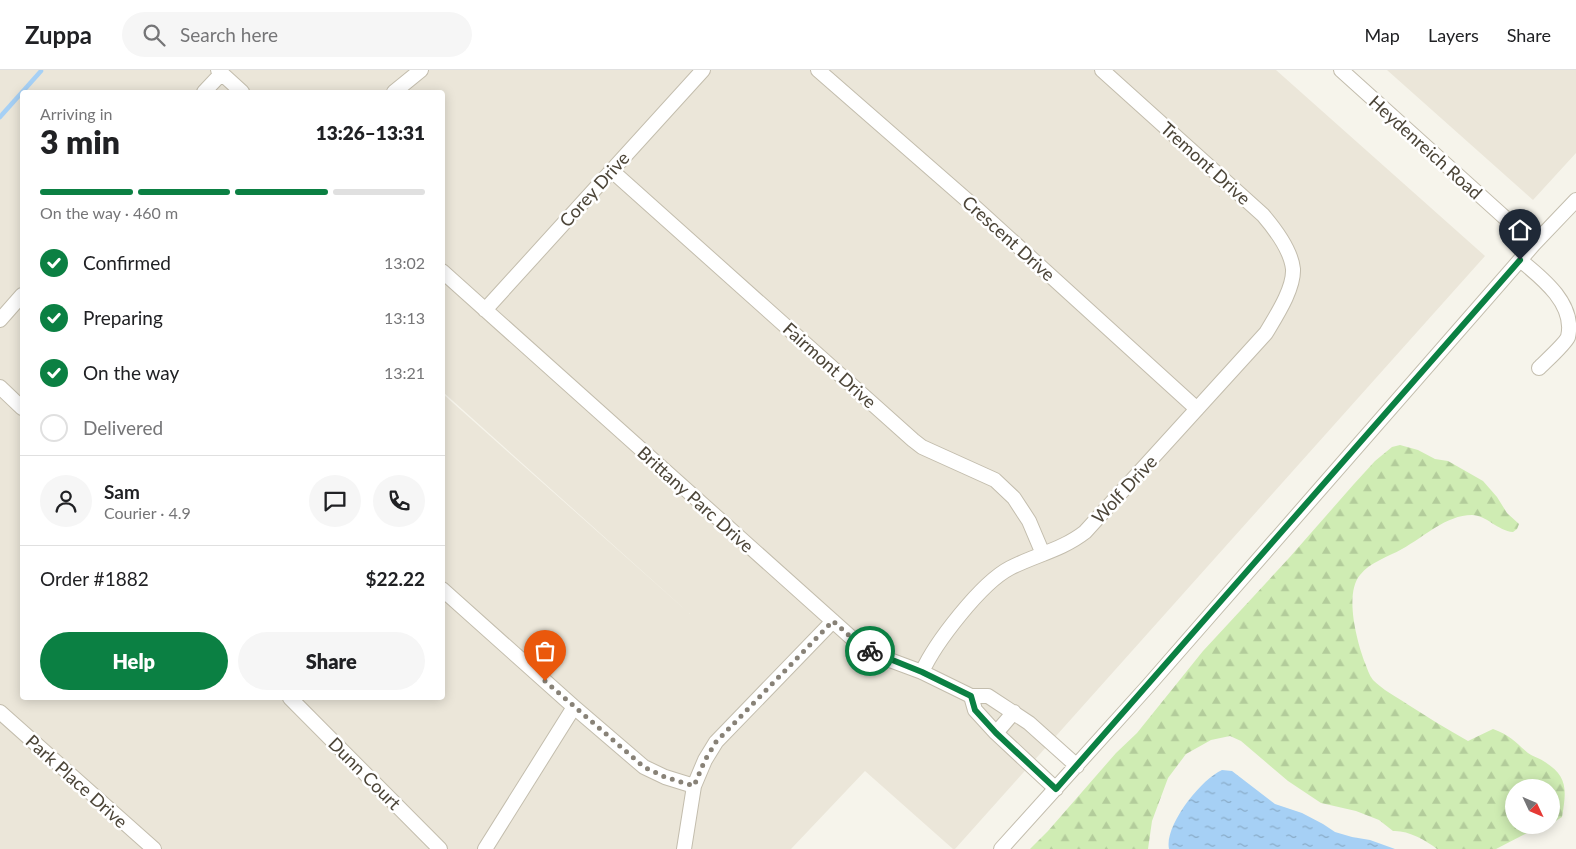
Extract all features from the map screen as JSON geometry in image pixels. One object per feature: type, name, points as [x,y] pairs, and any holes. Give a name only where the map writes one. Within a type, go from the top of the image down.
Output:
[{"type":"street","points":[[396,90],[421,70]]},
{"type":"street","name":"Corey Drive","points":[[485,310],[703,70]]},
{"type":"street","name":"Crescent Drive","points":[[818,70],[976,208],[1197,409]]},
{"type":"street","name":"Tremont Drive","points":[[1102,70],[1264,214],[1289,256],[1293,270]]},
{"type":"street","name":"Heydenreich Road","points":[[1340,70],[1534,244]]},
{"type":"street","points":[[206,90],[219,72],[240,90]]},
{"type":"street","name":"Fairmont Drive","points":[[611,170],[913,440],[996,480],[1014,498],[1029,522],[1043,554]]},
{"type":"street","points":[[1002,849],[1077,766],[1534,244],[1576,200]]},
{"type":"street","points":[[1520,260],[1550,284],[1565,302],[1571,320],[1568,337],[1539,368]]},
{"type":"street","name":"Wolf Drive","points":[[922,672],[929,656],[938,643],[992,580],[1008,569],[1062,547],[1085,532],[1266,332],[1283,303],[1290,286],[1293,270]]},
{"type":"street","name":"Brittany Parc Drive","points":[[445,274],[865,648],[879,656],[922,672],[971,696],[988,696],[1029,723],[1077,766]]},
{"type":"street","points":[[0,320],[20,297]]},
{"type":"street","points":[[0,387],[20,406]]},
{"type":"street","points":[[445,592],[644,767],[665,777],[694,786]]},
{"type":"street","points":[[684,849],[694,786],[705,760],[716,742],[833,621]]},
{"type":"street","points":[[971,696],[975,710],[996,733],[1056,789]]},
{"type":"street","name":"Dunn Court","points":[[292,700],[440,849]]},
{"type":"street","points":[[485,849],[574,707]]},
{"type":"street","name":"Park Place Drive","points":[[0,712],[154,849]]},
{"type":"street","points":[[996,733],[1014,712]]},
{"type":"shaded area","points":[[0,70],[1276,70],[1485,256],[955,849],[865,771],[791,849],[0,849]]},
{"type":"shaded area","points":[[1387,70],[1576,70],[1576,153],[1533,200]]},
{"type":"green space","points":[[1400,445],[1418,450],[1435,459],[1448,461],[1483,481],[1497,497],[1507,513],[1519,524],[1513,532],[1502,529],[1477,516],[1462,516],[1444,523],[1364,570],[1355,583],[1352,606],[1356,631],[1368,672],[1373,680],[1385,690],[1468,741],[1493,729],[1508,736],[1532,756],[1553,768],[1562,779],[1564,786],[1562,817],[1560,818],[1560,779],[1505,779],[1505,834],[1525,834],[1496,849],[1437,849],[1416,836],[1393,831],[1379,820],[1356,811],[1321,803],[1288,781],[1241,741],[1230,736],[1211,740],[1186,754],[1168,778],[1152,821],[1148,849],[1030,849],[1116,753],[1137,733],[1203,651],[1375,461],[1392,447]]},
{"type":"water","points":[[1222,770],[1232,771],[1275,804],[1302,813],[1335,832],[1370,840],[1395,849],[1169,849],[1172,828],[1186,804],[1204,783]]},
{"type":"waterway","points":[[24,90],[41,71]]},
{"type":"waterway","points":[[0,117],[20,95]]},
{"type":"way so far","points":[[545,681],[644,767],[665,777],[694,786],[705,760],[716,742],[833,621],[854,640],[870,651]]},
{"type":"route","points":[[870,651],[922,672],[971,696],[975,710],[996,733],[1056,789],[1520,260]]}]
